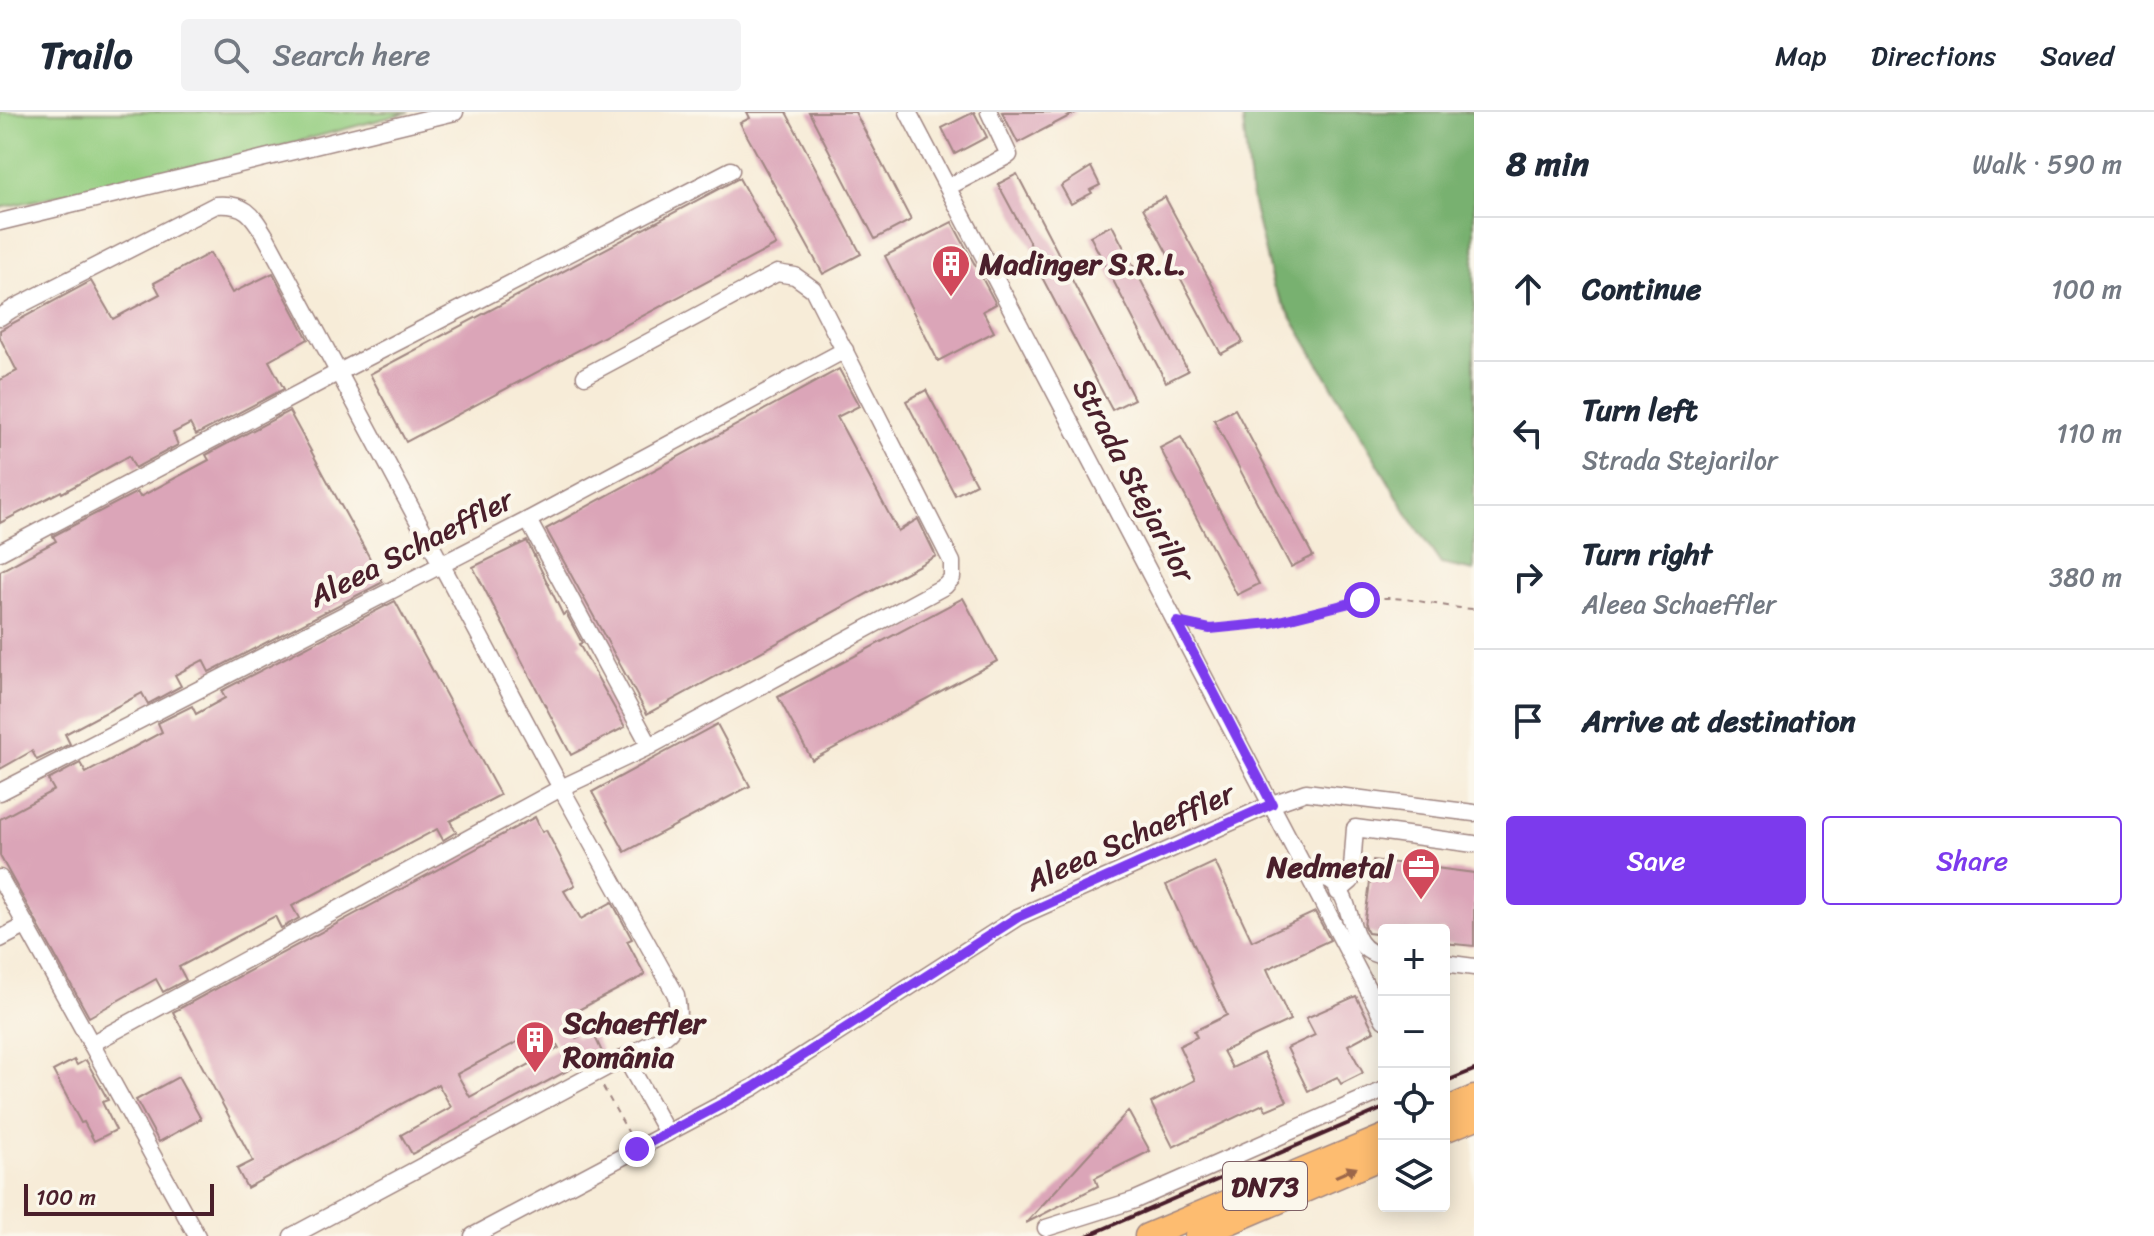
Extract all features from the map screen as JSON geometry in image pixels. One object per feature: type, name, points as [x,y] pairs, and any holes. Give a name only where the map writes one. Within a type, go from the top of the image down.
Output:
[{"type":"highway","points":[[1450,1108],[1474,1098]]},
{"type":"highway","points":[[1450,1128],[1474,1118]]},
{"type":"highway","name":"DN73","points":[[1147,1236],[1378,1140]]},
{"type":"highway","name":"DN73","points":[[1197,1236],[1378,1159]]},
{"type":"street","points":[[0,222],[455,112]]},
{"type":"street","name":"Strada Stejarilor","points":[[908,112],[1378,1008]]},
{"type":"street","points":[[948,187],[1009,155],[989,112]]},
{"type":"street","points":[[0,552],[339,372],[731,170]]},
{"type":"street","points":[[0,317],[216,205],[230,204],[243,208],[253,217],[676,995],[679,1014],[674,1028],[292,1236]]},
{"type":"street","points":[[91,1044],[561,788],[650,746],[945,586],[952,578],[952,562],[845,350],[813,289],[795,276],[777,273],[585,376]]},
{"type":"street","name":"Aleea Schaeffler","points":[[0,792],[528,520],[845,350]]},
{"type":"street","points":[[528,520],[650,746]]},
{"type":"street","points":[[1272,804],[1306,792],[1474,813]]},
{"type":"street","name":"Aleea Schaeffler","points":[[473,1236],[754,1087],[1018,917],[1272,804]]},
{"type":"street","points":[[1338,892],[1351,881],[1355,828],[1474,844]]},
{"type":"street","points":[[1309,874],[1332,882],[1360,943],[1372,954],[1378,955]]},
{"type":"street","points":[[0,878],[197,1236]]},
{"type":"street","points":[[0,939],[27,925]]},
{"type":"street","points":[[1450,964],[1474,967]]},
{"type":"street","points":[[625,1057],[667,1133]]},
{"type":"street","points":[[1046,1228],[1135,1200],[1378,1093]]},
{"type":"path","points":[[1177,622],[1210,629],[1271,623],[1362,600],[1384,598],[1474,609]]},
{"type":"path","points":[[590,1076],[602,1085],[637,1149]]},
{"type":"green space","points":[[0,112],[409,112],[270,149],[0,208]]},
{"type":"green space","points":[[1242,112],[1474,112],[1474,571],[1441,564],[1413,523],[1273,286],[1251,195]]},
{"type":"building","points":[[747,112],[786,112],[861,254],[823,274],[740,123],[750,118]]},
{"type":"building","points":[[809,112],[855,112],[911,220],[875,239]]},
{"type":"building","points":[[974,112],[987,137],[955,154],[942,128]]},
{"type":"building","points":[[1002,112],[1077,112],[1018,143]]},
{"type":"building","points":[[1091,167],[1100,185],[1071,204],[1061,186]]},
{"type":"building","points":[[1017,174],[1134,399],[1112,410],[1035,264],[1040,262],[998,184]]},
{"type":"building","points":[[739,178],[776,245],[406,442],[370,374]]},
{"type":"building","points":[[1165,197],[1243,342],[1221,354],[1143,208]]},
{"type":"building","points":[[952,222],[996,304],[983,311],[994,332],[938,361],[885,256]]},
{"type":"building","points":[[1112,225],[1188,371],[1166,382],[1090,236]]},
{"type":"building","points":[[210,253],[232,293],[273,273],[308,339],[269,361],[284,389],[196,435],[190,424],[173,433],[178,445],[135,468],[129,456],[0,523],[0,380],[17,371],[0,338],[0,330],[91,281],[113,319],[160,294],[154,283]]},
{"type":"building","points":[[839,369],[859,406],[837,417],[898,531],[918,519],[936,556],[647,714],[546,529]]},
{"type":"building","points":[[926,390],[976,484],[955,495],[906,401]]},
{"type":"building","points":[[1235,409],[1313,556],[1291,567],[1214,420]]},
{"type":"building","points":[[289,411],[383,582],[209,672],[203,660],[175,675],[181,686],[148,704],[142,693],[65,734],[70,744],[37,760],[32,751],[0,769],[0,571],[56,541],[53,536],[137,492],[140,497],[209,460],[206,455]]},
{"type":"building","points":[[1181,437],[1259,584],[1237,595],[1160,448]]},
{"type":"building","points":[[527,541],[563,615],[566,613],[582,643],[579,644],[625,727],[571,755],[473,567]]},
{"type":"building","points":[[963,598],[997,661],[812,760],[778,697]]},
{"type":"building","points":[[395,601],[500,795],[450,821],[456,832],[443,840],[437,829],[292,906],[299,918],[281,928],[275,916],[179,967],[186,980],[163,992],[156,979],[89,1017],[0,856],[0,819],[54,790],[48,780],[80,763],[86,773],[162,732],[158,723],[192,706],[196,714],[225,698],[221,691]]},
{"type":"building","points":[[717,724],[750,786],[625,852],[592,792]]},
{"type":"building","points":[[535,817],[542,832],[546,830],[575,885],[564,891],[581,919],[612,902],[632,939],[627,941],[645,975],[565,1017],[576,1038],[592,1030],[602,1052],[412,1154],[401,1135],[451,1107],[438,1084],[247,1188],[237,1169],[253,1161],[173,1012]],"holes":[[[547,1026],[559,1048],[470,1097],[457,1074]]]},
{"type":"building","name":"Nedmetal","points":[[1373,860],[1474,873],[1474,946],[1450,944],[1450,924],[1378,924],[1378,934],[1368,933],[1364,926]]},
{"type":"building","points":[[1215,862],[1252,941],[1315,912],[1330,940],[1267,969],[1290,1020],[1223,1051],[1232,1068],[1263,1053],[1287,1101],[1266,1110],[1263,1104],[1173,1147],[1151,1103],[1195,1080],[1179,1046],[1197,1037],[1194,1031],[1227,1015],[1166,885]]},
{"type":"building","points":[[1356,996],[1374,1031],[1348,1045],[1363,1073],[1341,1084],[1337,1077],[1308,1091],[1287,1048],[1315,1035],[1306,1018]]},
{"type":"building","points":[[74,1060],[77,1065],[86,1060],[108,1100],[102,1102],[116,1130],[94,1141],[53,1071]]},
{"type":"building","points":[[178,1077],[201,1119],[159,1142],[136,1100]]},
{"type":"building","points":[[1128,1111],[1150,1151],[1095,1178],[1098,1186],[1026,1223]]},
{"type":"railway","points":[[1450,1080],[1474,1070]]},
{"type":"railway","points":[[1087,1236],[1378,1111]]},
{"type":"place","name":"Madinger S.R.L.","points":[[951,298]]},
{"type":"place","name":"Nedmetal","points":[[1421,901]]},
{"type":"place","name":"Schaeffler România","points":[[535,1074]]},
{"type":"route","points":[[637,1149],[754,1087],[1018,917],[1272,804],[1177,622],[1210,629],[1271,623],[1362,600]]}]
